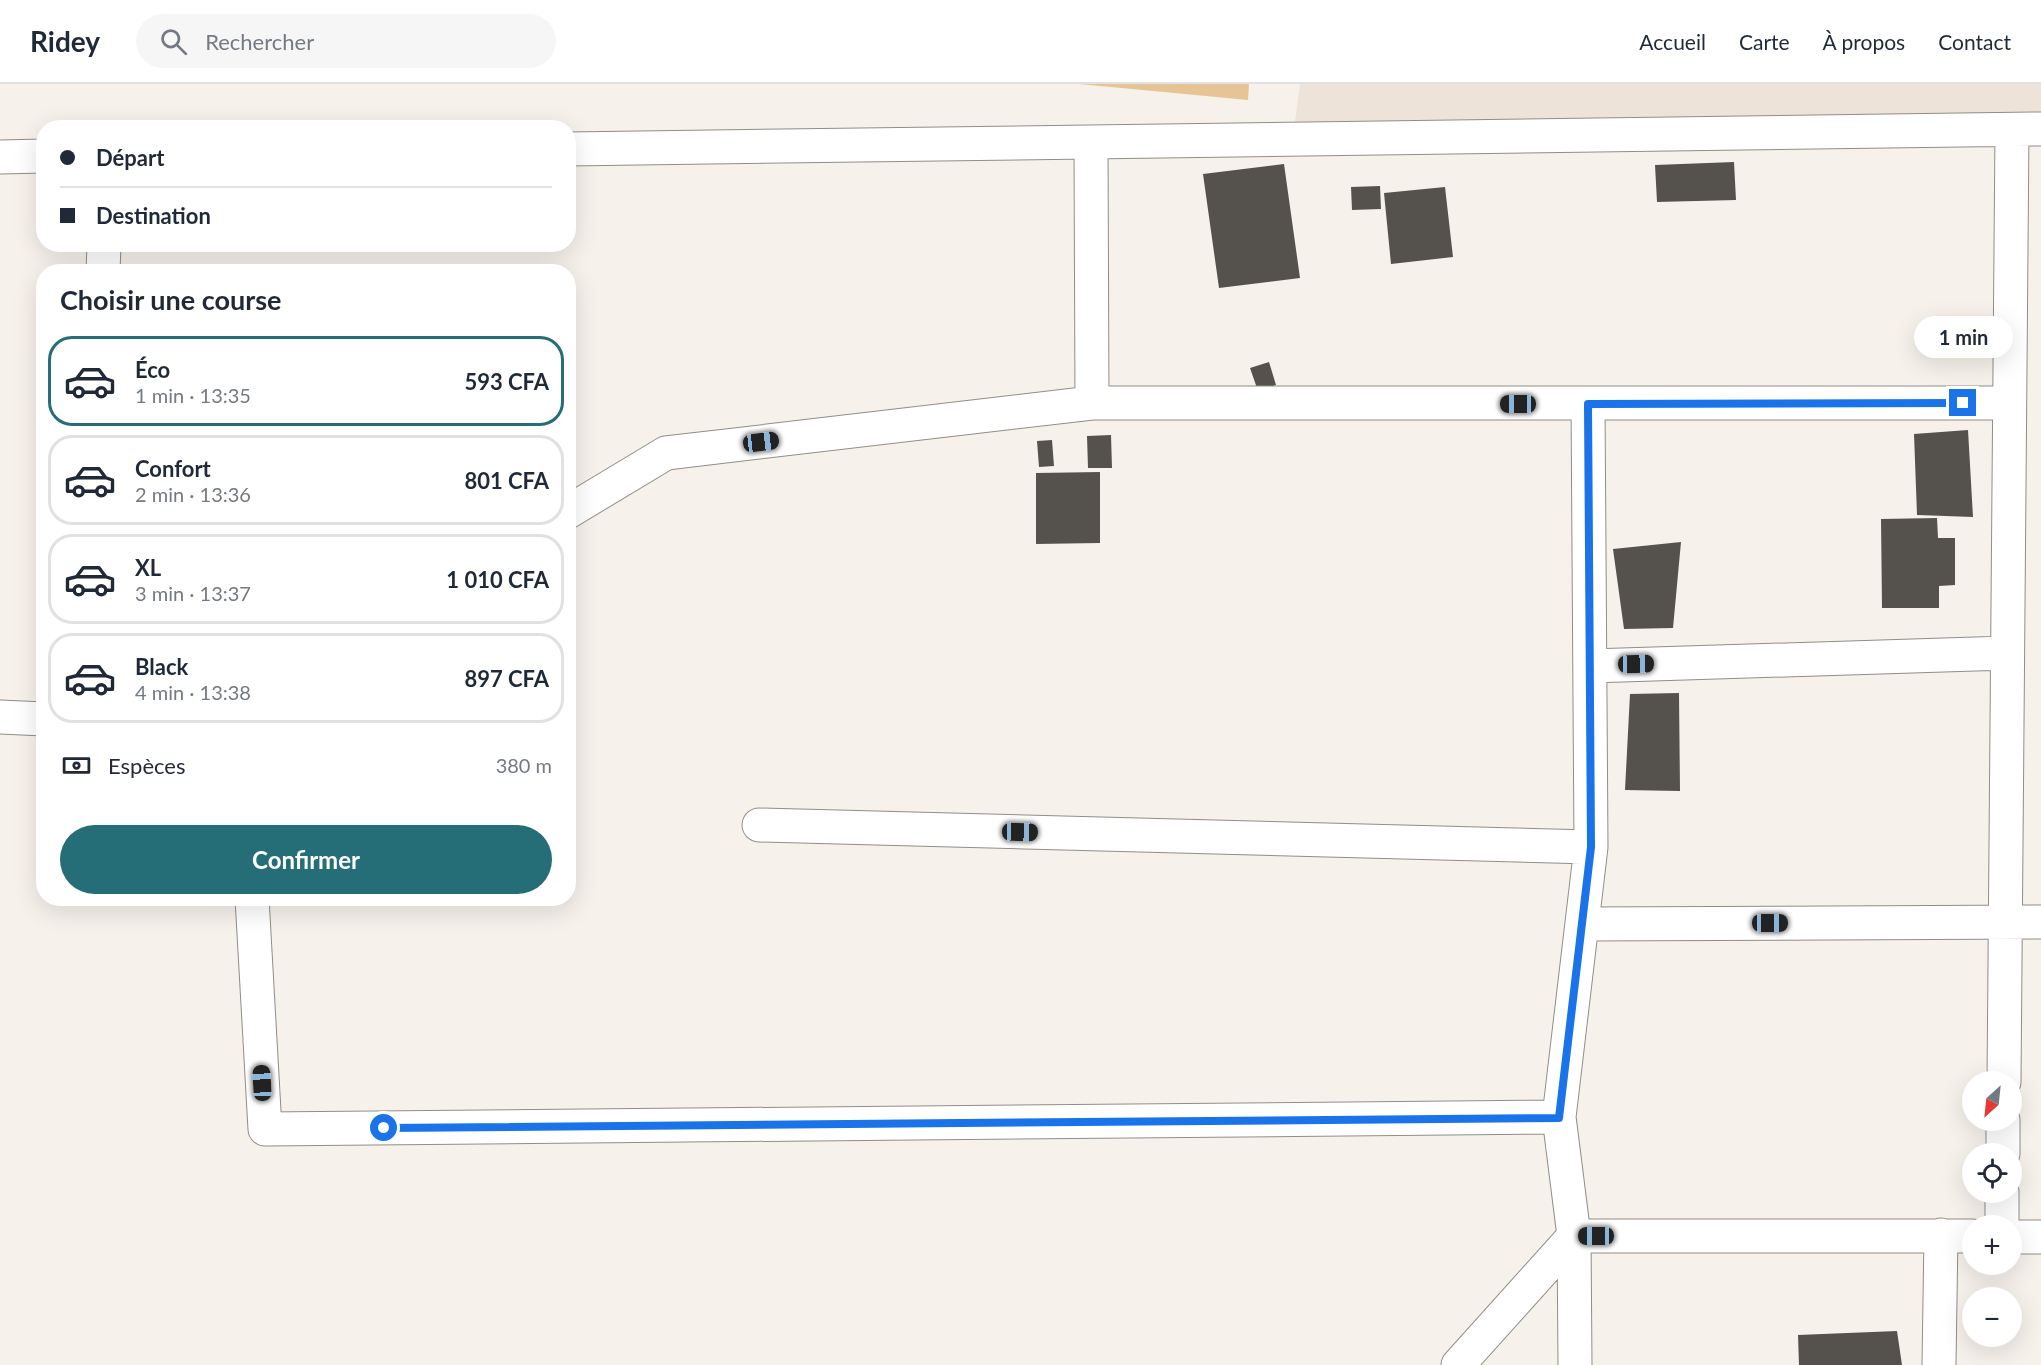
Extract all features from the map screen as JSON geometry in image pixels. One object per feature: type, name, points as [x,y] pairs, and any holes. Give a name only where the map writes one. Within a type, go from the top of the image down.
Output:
[{"type":"street","points":[[576,149],[2026,130],[2009,403],[2004,1071]]},
{"type":"street","points":[[1091,142],[1092,403]]},
{"type":"street","points":[[0,157],[36,156]]},
{"type":"street","points":[[576,507],[666,453],[1092,403],[2009,403]]},
{"type":"street","points":[[1575,1365],[1574,1236],[1559,1118],[1591,847],[1588,404]]},
{"type":"street","points":[[1590,666],[2007,653]]},
{"type":"street","points":[[0,717],[36,719]]},
{"type":"street","points":[[759,825],[1591,847]]},
{"type":"street","points":[[252,906],[265,1129],[1559,1118]]},
{"type":"street","points":[[1581,924],[2041,921]]},
{"type":"street","points":[[1458,1365],[1574,1236],[1957,1236],[1940,1365]]},
{"type":"street","points":[[2022,1237],[2041,1237]]},
{"type":"shaded area","points":[[1079,84],[1249,84],[1248,100]]},
{"type":"shaded area","points":[[1300,84],[2041,84],[2041,114],[1294,129]]},
{"type":"building","points":[[1734,162],[1736,200],[1657,202],[1655,165]]},
{"type":"building","points":[[1284,164],[1300,278],[1219,288],[1203,174]]},
{"type":"building","points":[[1380,186],[1381,209],[1352,210],[1351,187]]},
{"type":"building","points":[[1445,187],[1453,257],[1391,264],[1384,193]]},
{"type":"building","points":[[1269,362],[1276,385],[1258,391],[1250,368]]},
{"type":"building","points":[[1968,430],[1973,517],[1917,515],[1914,434]]},
{"type":"building","points":[[1111,435],[1112,468],[1088,468],[1087,436]]},
{"type":"building","points":[[1052,440],[1054,466],[1039,467],[1037,441]]},
{"type":"building","points":[[1100,472],[1100,543],[1036,544],[1036,473]]},
{"type":"building","points":[[1937,518],[1938,538],[1955,538],[1955,585],[1939,586],[1939,608],[1882,608],[1881,519]]},
{"type":"building","points":[[1681,542],[1673,628],[1624,629],[1613,549]]},
{"type":"building","points":[[1679,693],[1680,791],[1625,790],[1630,694]]},
{"type":"building","points":[[1897,1331],[1902,1365],[1799,1365],[1798,1335]]},
{"type":"route","points":[[384,1128],[1559,1118],[1591,847],[1588,404],[1963,403]]}]
